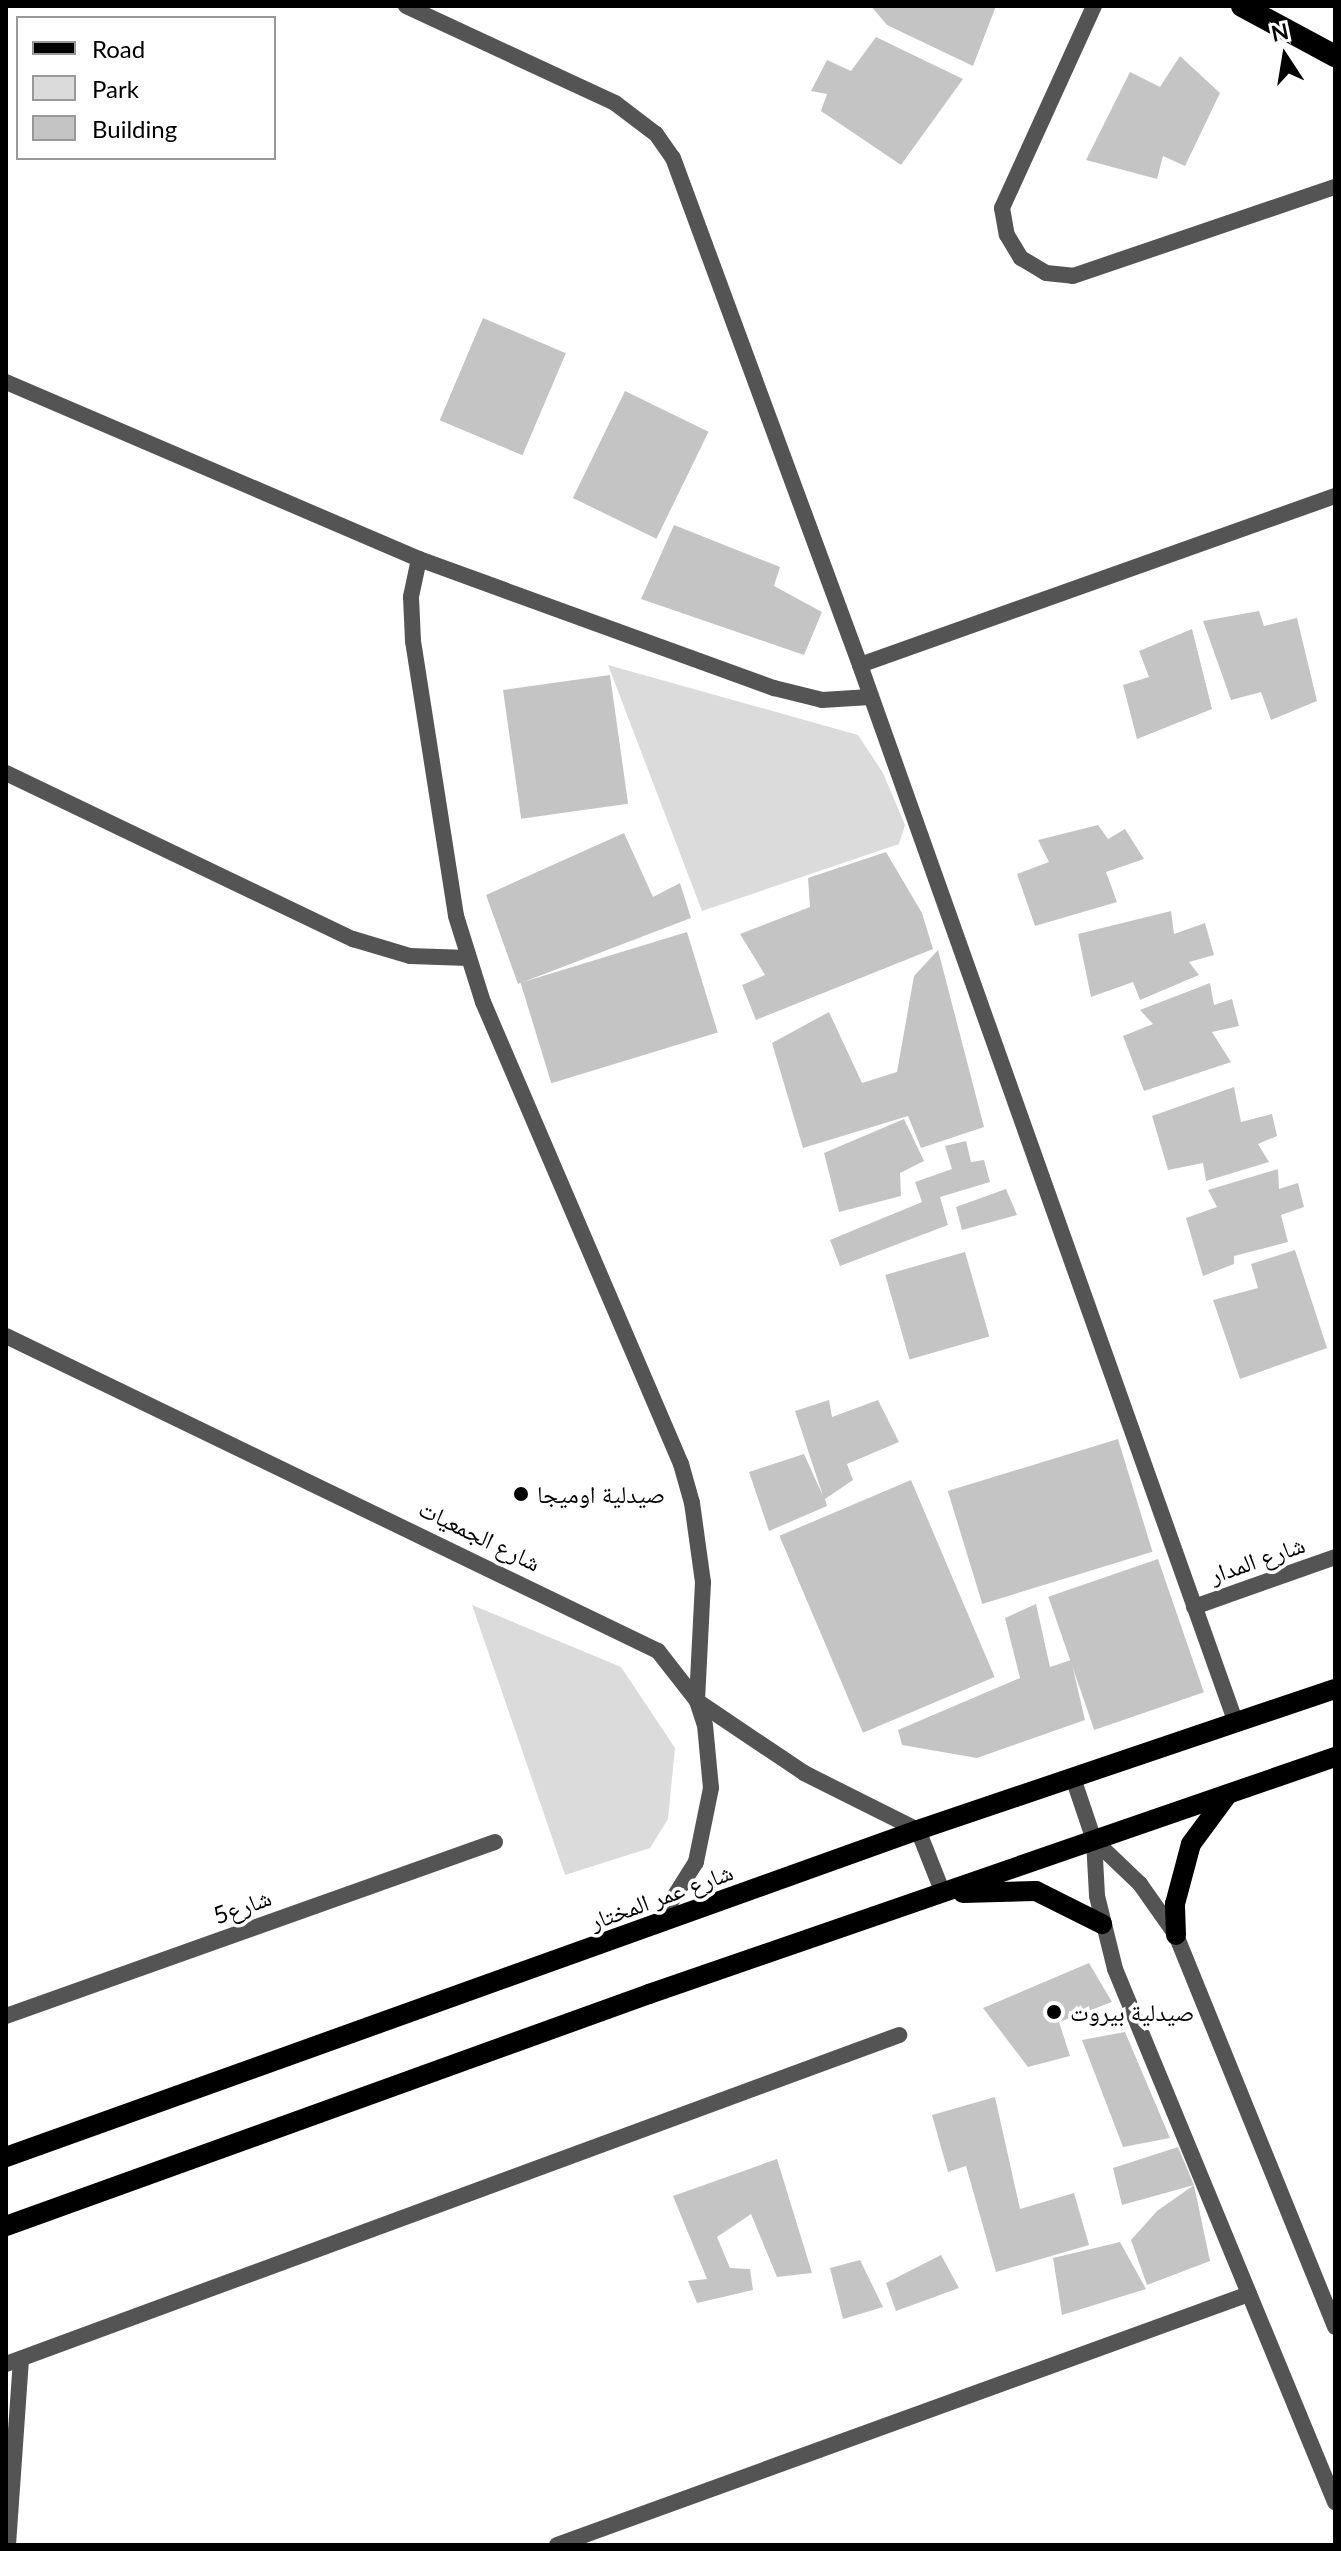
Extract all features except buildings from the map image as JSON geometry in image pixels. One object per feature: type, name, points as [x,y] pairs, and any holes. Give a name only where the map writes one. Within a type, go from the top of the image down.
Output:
[{"type":"highway","points":[[1242,6],[1335,56]]},
{"type":"main road","name":"شارع عمر المختار","points":[[6,2157],[918,1830],[1335,1689]]},
{"type":"main road","points":[[6,2226],[1335,1757]]},
{"type":"main road","points":[[1176,1935],[1175,1904],[1191,1844],[1229,1794]]},
{"type":"main road","points":[[943,1893],[1036,1891],[1102,1924]]},
{"type":"street","points":[[406,6],[615,103],[656,134],[673,158],[860,665],[1236,1723]]},
{"type":"street","points":[[1094,6],[1002,208],[1007,235],[1021,258],[1046,273],[1073,276],[1335,187]]},
{"type":"street","points":[[6,382],[419,559],[774,688],[822,700],[870,697]]},
{"type":"street","points":[[860,665],[1335,496]]},
{"type":"street","points":[[419,559],[411,597],[413,641],[448,873],[468,958],[681,1464],[692,1503],[703,1582],[697,1701],[804,1773],[918,1830],[943,1893]]},
{"type":"street","points":[[6,773],[353,939],[410,956],[468,958]]},
{"type":"street","name":"شارع الجمعيات","points":[[6,1336],[630,1634],[673,1666],[697,1701],[709,1751],[707,1825],[679,1895],[657,1925]]},
{"type":"street","name":"شارع المدار","points":[[1194,1607],[1335,1557]]},
{"type":"street","points":[[1073,1778],[1094,1840],[1102,1924],[1115,1969],[1335,2502]]},
{"type":"street","points":[[1094,1840],[1140,1884],[1176,1935],[1335,2327]]},
{"type":"street","name":"شارع5","points":[[6,2016],[495,1842]]},
{"type":"street","points":[[8,2545],[14,2361],[899,2035]]},
{"type":"street","points":[[557,2545],[1249,2294]]},
{"type":"green space","points":[[608,665],[858,735],[883,773],[905,825],[899,844],[702,911]]},
{"type":"green space","points":[[472,1605],[621,1667],[675,1748],[668,1819],[650,1848],[565,1875]]},
{"type":"place","name":"صيدلية اوميجا","points":[[521,1494]]},
{"type":"place","name":"صيدلية بيروت","points":[[1054,2012]]}]
